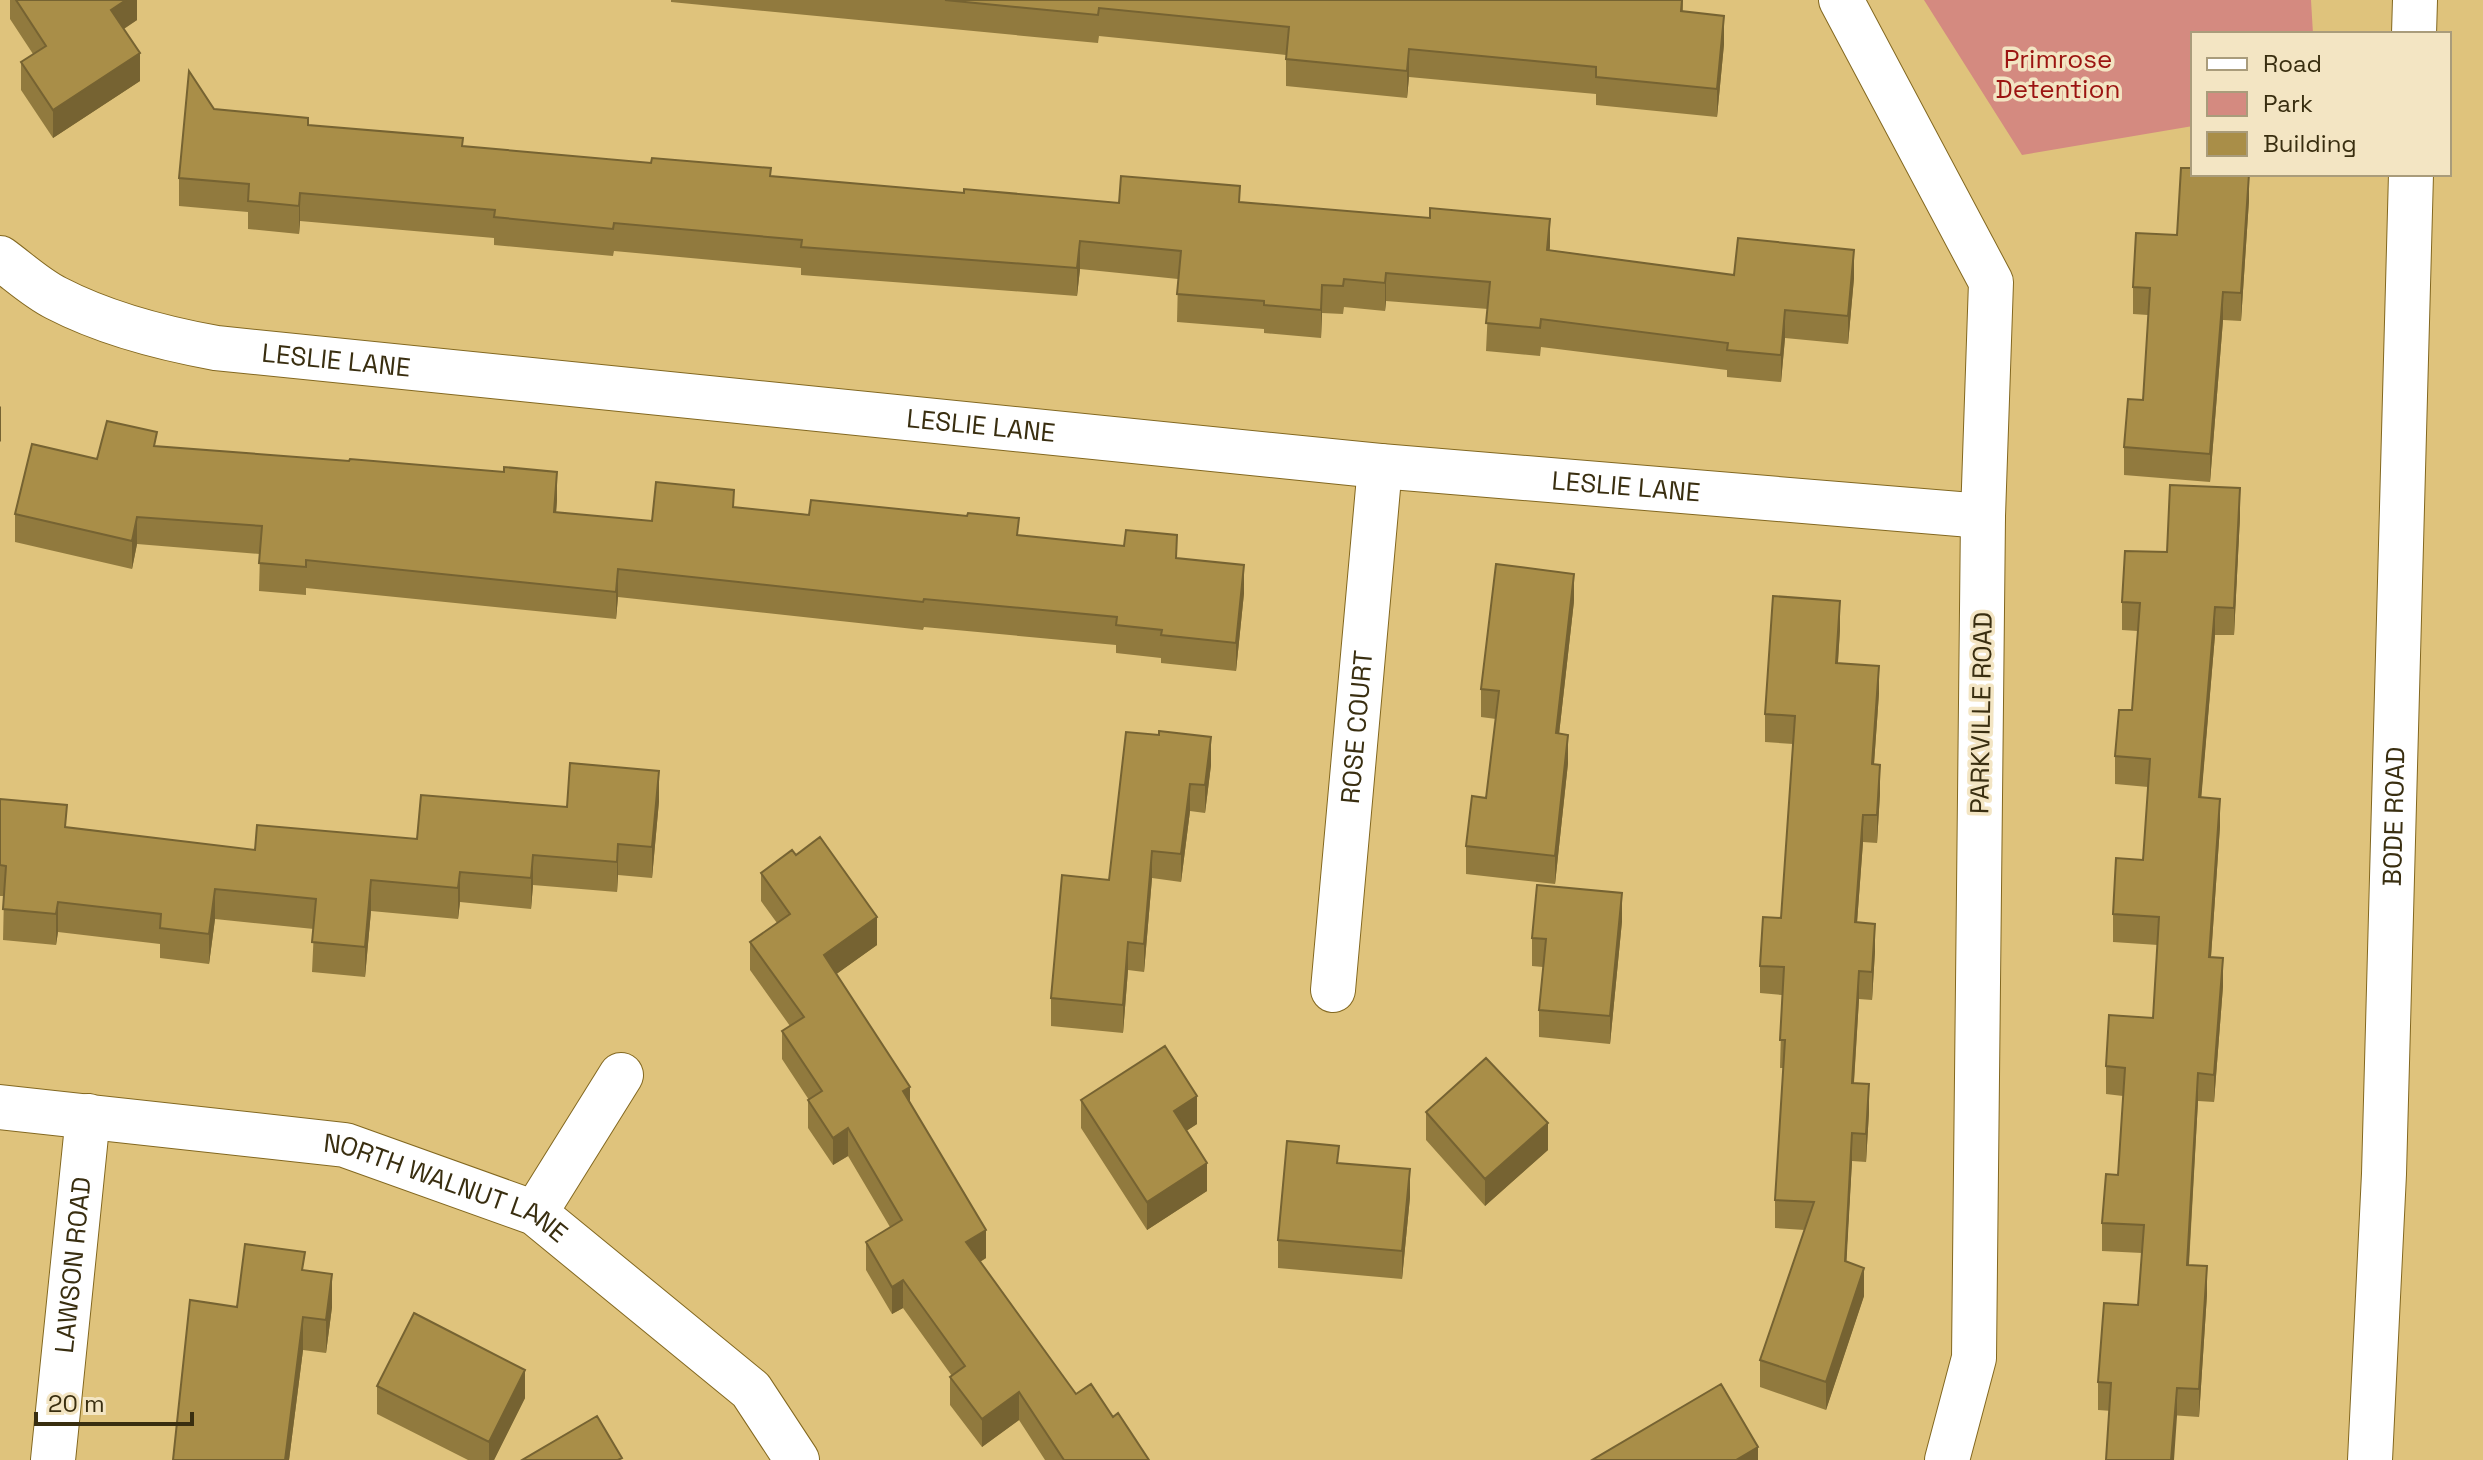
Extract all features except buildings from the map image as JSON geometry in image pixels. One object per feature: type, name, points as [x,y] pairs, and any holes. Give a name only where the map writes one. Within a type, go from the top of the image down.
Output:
[{"type":"street","name":"PARKVILLE ROAD","points":[[1841,0],[1991,282],[1983,516],[1974,1358],[1947,1460]]},
{"type":"street","points":[[2414,32],[2415,0]]},
{"type":"street","name":"BODE ROAD","points":[[2370,1460],[2384,1174],[2411,176]]},
{"type":"street","name":"LESLIE LANE","points":[[0,258],[54,297],[115,323],[159,337],[216,348],[1380,466],[1983,516]]},
{"type":"street","name":"ROSE COURT","points":[[1333,990],[1380,466]]},
{"type":"street","points":[[535,1213],[621,1075]]},
{"type":"street","name":"NORTH WALNUT LANE","points":[[0,1107],[345,1145],[535,1213],[751,1390],[797,1460]]},
{"type":"street","name":"LAWSON ROAD","points":[[53,1460],[88,1116]]},
{"type":"green space","name":"Primrose Detention","points":[[1924,0],[2311,0],[2313,32],[2191,32],[2191,126],[2022,155]]}]
